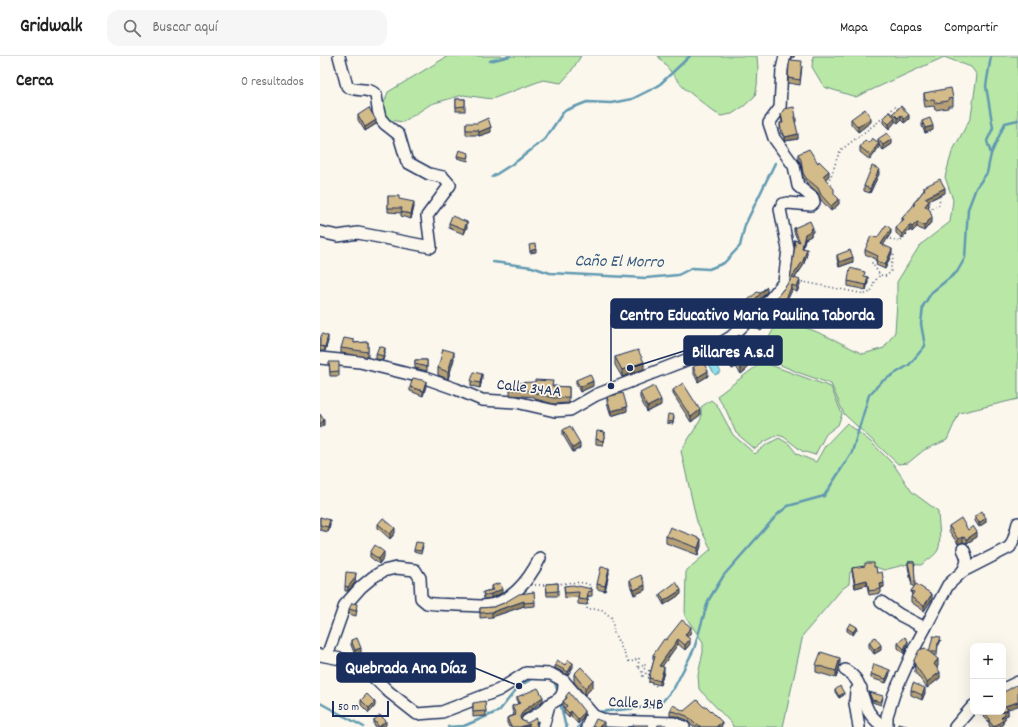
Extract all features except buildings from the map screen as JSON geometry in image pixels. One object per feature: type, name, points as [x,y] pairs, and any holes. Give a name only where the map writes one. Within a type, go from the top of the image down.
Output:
[{"type":"street","points":[[320,232],[338,236],[358,233],[431,247],[427,216],[450,185],[443,177],[429,174],[407,162],[399,135],[380,118],[376,95],[370,91],[353,90],[346,86],[339,56]]},
{"type":"street","name":"Calle 34AA","points":[[320,358],[360,362],[425,378],[482,400],[516,402],[555,411],[570,410],[596,395],[709,351],[730,337],[766,304],[784,282],[788,249],[780,209],[783,204],[811,205],[814,202],[813,198],[798,186],[794,166],[774,138],[768,122],[780,108],[782,69],[785,56]]},
{"type":"street","points":[[962,571],[1010,546],[1018,523]]},
{"type":"street","points":[[887,727],[887,716],[894,694],[925,628],[948,585],[962,571],[967,562],[967,557],[963,549]]},
{"type":"street","points":[[324,655],[345,604],[361,587],[373,577],[384,571],[396,568],[415,570],[420,578],[421,598],[430,604],[488,606],[504,600],[524,584],[533,572],[540,558]]},
{"type":"street","points":[[881,602],[900,615],[925,628]]},
{"type":"street","name":"Calle 34B","points":[[324,655],[346,660],[370,673],[389,692],[417,714],[442,712],[499,690],[526,673],[551,674],[564,681],[593,715],[607,721],[674,722],[684,727]]},
{"type":"street","points":[[845,670],[854,678],[861,688],[866,708],[876,722],[884,727]]},
{"type":"street","points":[[527,721],[560,698],[563,691],[564,681]]},
{"type":"street","points":[[1006,688],[1018,682]]},
{"type":"street","points":[[859,727],[855,703],[856,691],[861,688]]},
{"type":"street","points":[[543,727],[549,705]]},
{"type":"street","points":[[955,727],[970,710]]},
{"type":"street","points":[[587,727],[593,715]]},
{"type":"path","points":[[825,184],[833,176],[839,153],[842,149],[878,122],[897,105]]},
{"type":"path","points":[[923,213],[939,205],[940,196]]},
{"type":"path","points":[[890,238],[900,242],[915,226]]},
{"type":"path","points":[[873,258],[876,260],[872,263],[880,275],[886,276],[891,272],[894,254]]},
{"type":"path","points":[[785,278],[866,294],[870,293],[874,282],[880,275]]},
{"type":"path","points":[[524,584],[549,585]]},
{"type":"path","points":[[554,584],[590,584],[591,586],[587,609],[601,610],[612,618],[614,633],[628,661],[631,662],[639,658],[638,670],[645,664],[645,668],[642,672],[643,676],[656,664]]},
{"type":"path","points":[[650,670],[648,677],[649,683],[657,686]]},
{"type":"green space","points":[[448,56],[581,56],[570,73],[561,83],[543,80],[492,99],[463,95],[431,104],[403,122],[389,120],[382,109],[388,92]]},
{"type":"green space","points":[[658,56],[757,56],[758,69],[755,96],[732,114],[721,116],[684,88]]},
{"type":"green space","points":[[813,56],[1018,56],[1018,399],[959,413],[947,440],[924,450],[908,463],[898,464],[844,414],[831,384],[767,359],[767,349],[769,338],[774,329],[782,324],[800,326],[823,334],[863,354],[884,348],[895,332],[897,282],[920,245],[950,222],[953,200],[945,177],[952,152],[971,117],[977,75],[971,67],[944,57],[856,97],[824,87],[812,67]]},
{"type":"green space","points":[[762,362],[831,387],[842,414],[838,425],[826,434],[815,455],[802,451],[784,437],[778,435],[764,442],[755,449],[736,433],[726,410],[717,396]]},
{"type":"green space","points":[[711,400],[717,405],[733,435],[755,454],[766,445],[779,438],[789,444],[797,454],[816,462],[825,446],[847,423],[871,442],[894,465],[912,492],[938,511],[940,542],[937,552],[933,556],[921,565],[908,564],[884,570],[870,565],[850,572],[849,584],[842,589],[803,635],[783,727],[733,727],[732,724],[699,689],[698,675],[703,652],[703,642],[685,616],[686,571],[711,549],[697,522],[681,451],[701,419],[701,407]]},
{"type":"water","points":[[713,358],[721,372],[715,375],[707,361]]},
{"type":"waterway","points":[[490,61],[510,56]]},
{"type":"waterway","points":[[492,177],[517,161],[545,139],[564,111],[587,102],[611,103],[632,99],[658,86],[690,56]]},
{"type":"waterway","points":[[991,56],[986,86],[993,128],[987,141],[991,154]]},
{"type":"waterway","points":[[598,712],[649,707],[662,702],[674,688],[694,649],[708,601],[724,575],[778,514],[788,506],[824,496],[852,452],[869,395],[881,382],[909,365],[925,346],[921,324],[923,306],[932,292],[957,272],[965,258],[968,209],[976,188],[987,173],[991,154],[1005,123],[1018,120]]},
{"type":"waterway","name":"Caño El Morro","points":[[493,262],[532,267],[550,273],[646,278],[678,275],[692,268],[709,269],[724,263],[740,246],[745,225],[775,163]]},
{"type":"waterway","points":[[448,727],[464,726],[499,711],[519,686],[534,678]]},
{"type":"waterway","points":[[554,680],[558,692]]},
{"type":"waterway","points":[[560,701],[567,727]]},
{"type":"waterway","points":[[320,703],[364,727]]},
{"type":"waterway","points":[[578,727],[584,722]]},
{"type":"place","name":"Billares A.s.d","points":[[630,368]]},
{"type":"place","name":"Centro Educativo Maria Paulina Taborda","points":[[611,386]]},
{"type":"place","name":"Quebrada Ana Díaz","points":[[519,686]]}]
